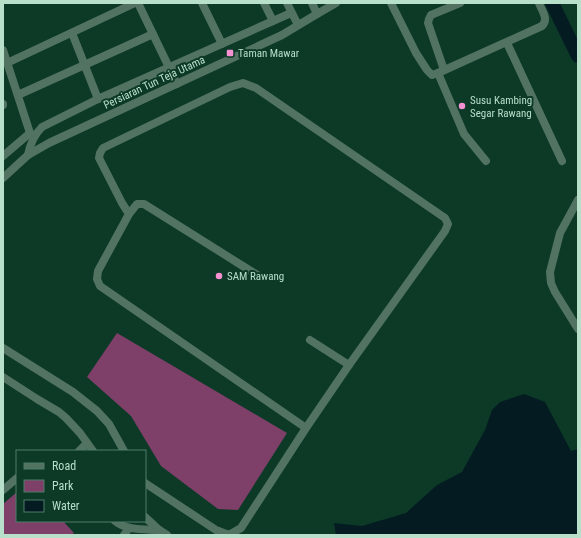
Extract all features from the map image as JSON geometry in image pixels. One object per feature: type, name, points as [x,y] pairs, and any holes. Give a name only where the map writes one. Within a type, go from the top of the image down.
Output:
[{"type":"street","points":[[7,63],[137,3],[177,84]]},
{"type":"street","points":[[202,3],[222,44]]},
{"type":"street","points":[[264,3],[273,21]]},
{"type":"street","points":[[287,3],[298,25]]},
{"type":"street","points":[[312,3],[317,14]]},
{"type":"street","name":"Persiaran Tun Teja Utama","points":[[3,178],[28,155],[49,143],[282,36],[336,3]]},
{"type":"street","points":[[391,3],[407,36],[427,70],[432,75],[508,43],[542,26],[545,23],[546,18],[539,3]]},
{"type":"street","points":[[460,3],[431,15],[428,19],[428,23],[441,72],[464,134],[486,161]]},
{"type":"street","points":[[3,156],[42,127],[98,99],[291,13]]},
{"type":"street","points":[[72,33],[98,99]]},
{"type":"street","points":[[18,95],[153,34]]},
{"type":"street","points":[[508,43],[562,161]]},
{"type":"street","points":[[3,50],[33,134],[28,155]]},
{"type":"street","points":[[129,214],[99,158],[100,153],[104,148],[230,87],[243,83],[256,88],[445,218],[448,224],[445,231],[306,428],[241,528],[229,535],[216,530],[146,484]]},
{"type":"street","points":[[578,200],[560,234],[550,272],[551,284],[578,329]]},
{"type":"street","points":[[259,276],[144,204],[137,204],[129,214],[98,271],[97,279],[100,286],[306,428]]},
{"type":"street","points":[[310,340],[349,365]]},
{"type":"street","points":[[3,348],[73,392],[96,411],[109,424],[123,450]]},
{"type":"street","points":[[3,377],[37,400],[59,412],[73,426],[92,450]]},
{"type":"street","points":[[80,450],[87,443]]},
{"type":"street","points":[[3,490],[16,479]]},
{"type":"street","points":[[146,518],[163,533]]},
{"type":"street","points":[[116,522],[126,532],[163,533]]},
{"type":"green space","points":[[117,333],[287,433],[238,510],[218,509],[161,466],[131,416],[87,377]]},
{"type":"green space","points":[[16,493],[16,522],[64,522],[74,533],[71,535],[3,535],[3,504]]},
{"type":"water","points":[[524,394],[545,402],[571,451],[578,449],[578,535],[336,535],[334,523],[362,526],[406,513],[437,485],[462,472],[485,430],[492,410],[500,402]]},
{"type":"waterway","points":[[552,3],[578,56]]},
{"type":"place","name":"Taman Mawar","points":[[230,53]]},
{"type":"place","name":"Susu Kambing Segar Rawang","points":[[462,106]]},
{"type":"place","name":"SAM Rawang","points":[[219,276]]}]
